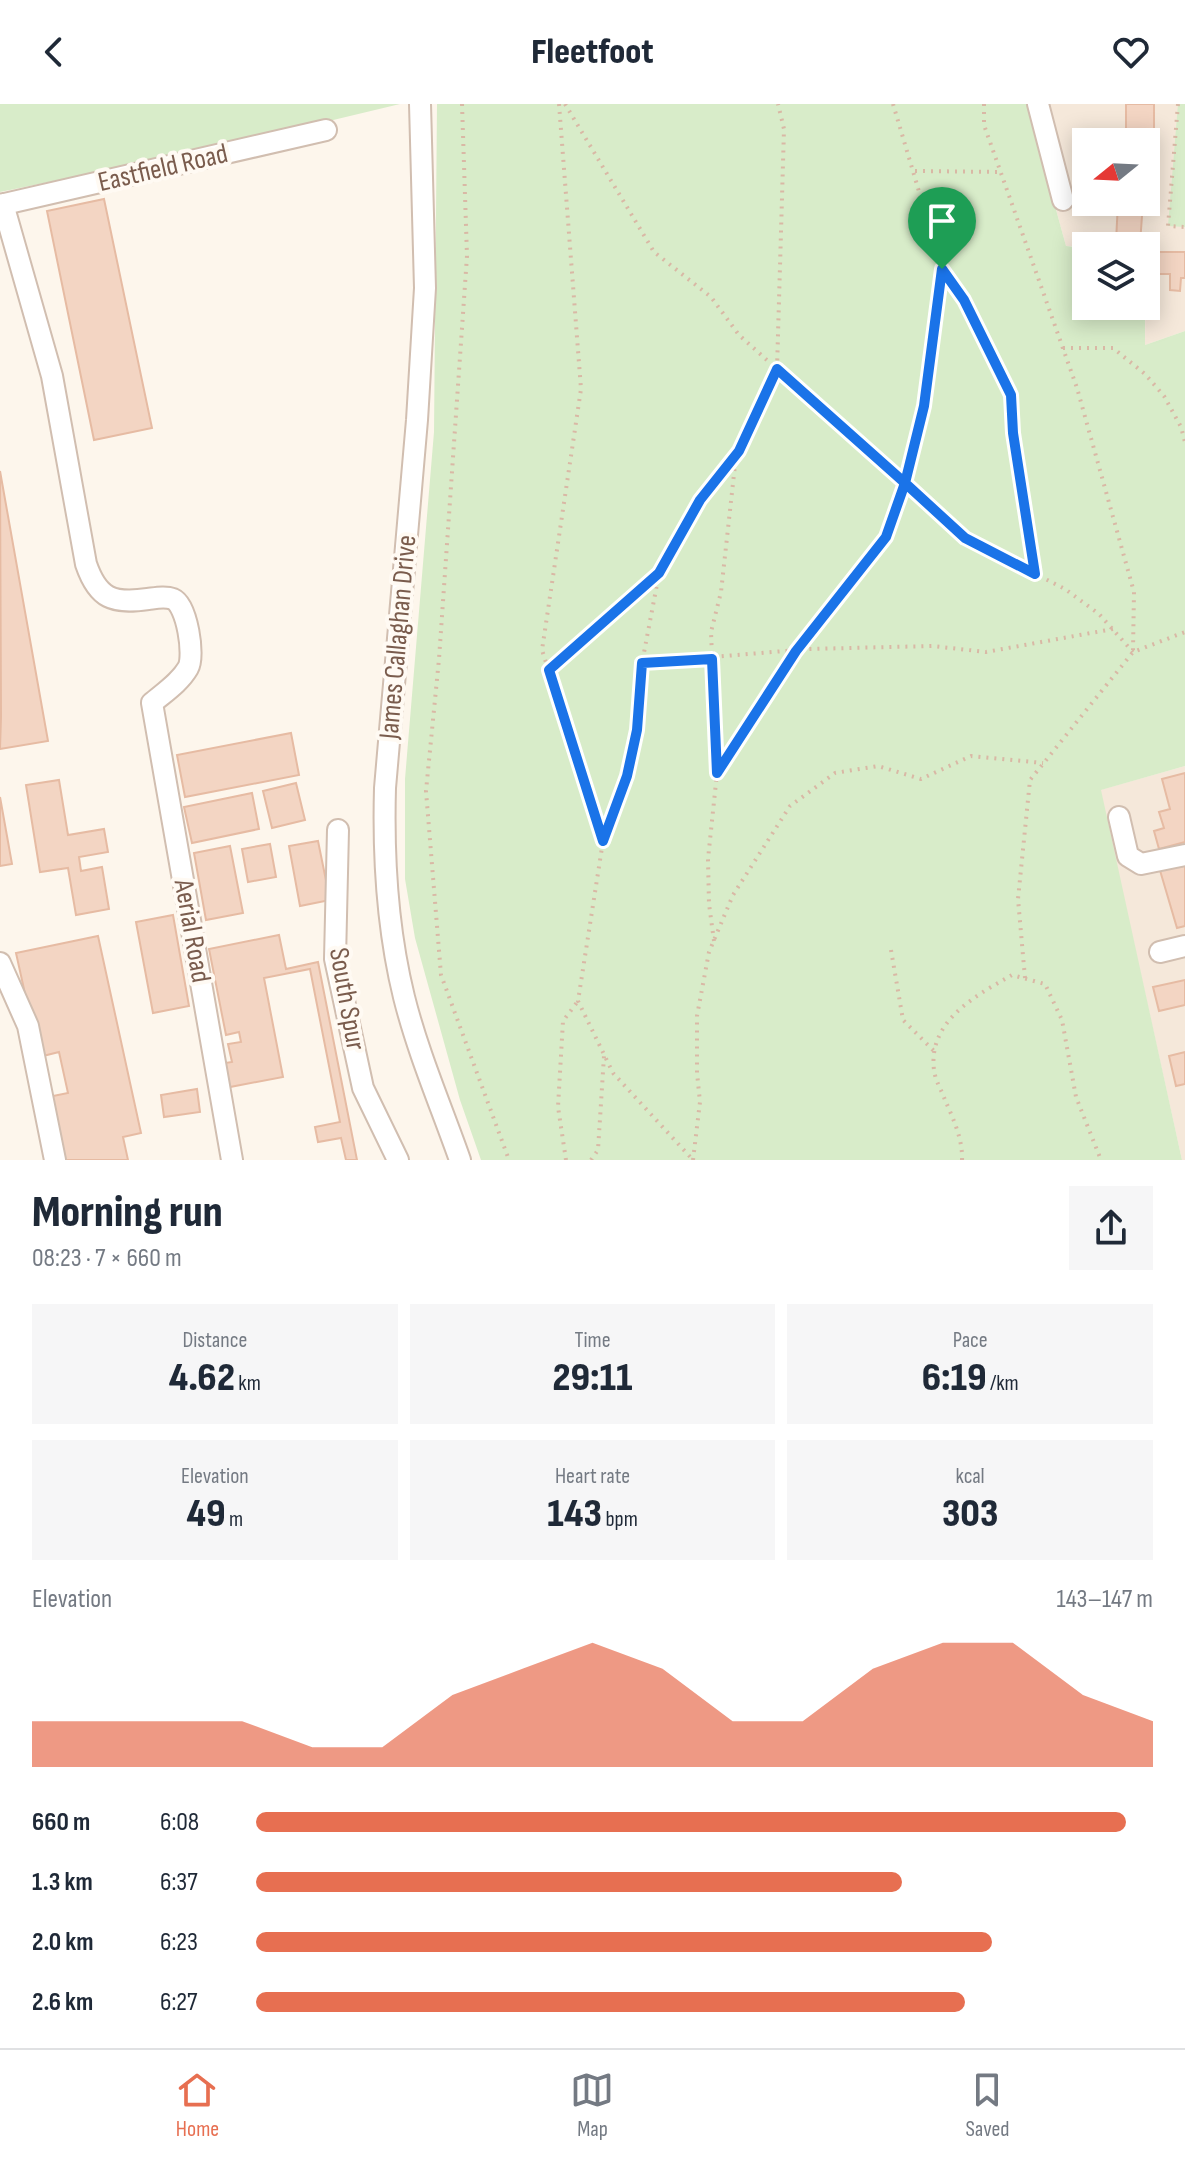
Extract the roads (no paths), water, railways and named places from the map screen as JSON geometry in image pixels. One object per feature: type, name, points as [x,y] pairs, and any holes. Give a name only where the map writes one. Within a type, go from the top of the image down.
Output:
[{"type":"street","name":"James Callaghan Drive","points":[[420,104],[425,288],[417,420],[385,788],[384,849],[388,908],[404,999],[460,1160]]},
{"type":"street","points":[[1038,104],[1063,200]]},
{"type":"street","name":"Eastfield Road","points":[[1,204],[326,130]]},
{"type":"street","name":"Aerial Road","points":[[1,204],[52,376],[86,564],[93,584],[115,600],[169,597],[178,601],[186,619],[191,664],[183,677],[152,703],[232,1160]]},
{"type":"street","points":[[1119,817],[1128,856],[1141,864],[1185,855]]},
{"type":"street","name":"South Spur","points":[[338,830],[335,959],[363,1088],[398,1160]]},
{"type":"street","points":[[1160,952],[1185,946]]},
{"type":"street","points":[[0,963],[28,1026],[55,1160]]}]
